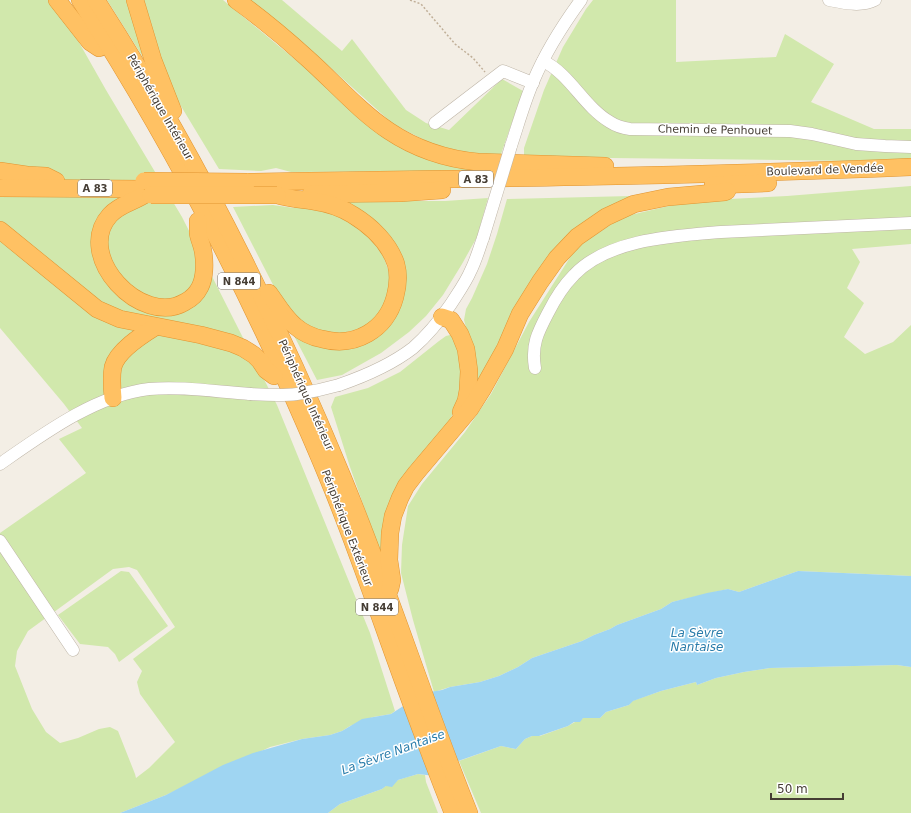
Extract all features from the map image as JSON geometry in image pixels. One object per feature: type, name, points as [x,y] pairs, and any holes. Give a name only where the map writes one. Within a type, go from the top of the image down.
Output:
[{"type":"highway","points":[[57,0],[90,42],[99,48]]},
{"type":"highway","points":[[70,0],[160,152],[198,221],[274,376],[298,431],[317,450]]},
{"type":"highway","name":"Périphérique Extérieur","points":[[80,0],[140,98],[201,205],[256,317],[317,450],[367,578],[400,651],[453,813]]},
{"type":"highway","name":"Périphérique Intérieur","points":[[96,0],[174,129],[256,284],[296,371],[364,530],[388,595],[400,651],[436,728],[469,813]]},
{"type":"highway","points":[[135,0],[153,60],[173,109],[175,120],[174,129]]},
{"type":"highway","points":[[236,0],[282,36],[373,119],[399,137],[431,152],[478,162],[732,169],[739,179]]},
{"type":"highway","name":"Boulevard de Vendée","points":[[739,179],[911,167]]},
{"type":"highway","points":[[0,171],[46,176],[50,184]]},
{"type":"highway","name":"Boulevard de Vendée","points":[[739,179],[911,177]]},
{"type":"highway","name":"A 83","points":[[0,180],[147,190],[249,185],[552,178],[706,180]]},
{"type":"highway","points":[[706,180],[739,179]]},
{"type":"highway","points":[[388,595],[392,580],[390,533],[393,516],[406,486],[470,409],[505,349],[520,314],[557,258],[577,237],[606,218],[634,204],[668,196],[725,192],[739,179]]},
{"type":"highway","name":"A 83","points":[[249,185],[450,190],[706,180]]},
{"type":"highway","name":"A 83","points":[[0,188],[50,184]]},
{"type":"highway","points":[[198,221],[198,232],[203,253],[204,272],[200,288],[195,295],[179,306],[167,308],[154,307],[139,301],[126,292],[106,269],[100,253],[99,241],[104,222],[120,206],[134,200],[138,200],[147,190],[277,194],[400,193],[450,190]]},
{"type":"highway","points":[[256,284],[268,291],[282,312],[295,327],[317,338],[335,342],[352,340],[363,336],[380,324],[388,314],[394,300],[398,284],[397,271],[392,255],[380,238],[364,222],[352,214],[331,205],[314,201],[288,198],[277,194]]},
{"type":"highway","points":[[0,230],[97,309],[120,319],[201,335],[231,343],[243,348],[254,356],[260,361],[266,370],[274,376]]},
{"type":"highway","points":[[442,317],[451,320],[460,334],[466,349],[470,371],[466,401],[458,423]]},
{"type":"highway","points":[[113,398],[112,375],[117,358],[134,342],[155,327]]},
{"type":"street","points":[[0,464],[58,425],[98,404],[134,391],[165,388],[279,395],[318,391],[340,385],[377,370],[412,348],[442,317],[471,271],[533,83],[543,61],[561,29],[581,0]]},
{"type":"street","points":[[829,0],[859,4],[870,3],[876,0]]},
{"type":"street","name":"Chemin de Penhouet","points":[[543,61],[548,63],[564,77],[597,111],[610,122],[620,127],[630,129],[790,130],[856,144],[911,147]]},
{"type":"street","points":[[435,123],[503,71],[533,83]]},
{"type":"street","points":[[535,368],[533,358],[534,345],[551,308],[562,289],[575,274],[588,263],[607,252],[622,246],[690,234],[911,223]]},
{"type":"street","points":[[0,541],[73,650]]},
{"type":"path","points":[[410,0],[421,4],[455,44],[473,58],[492,80]]},
{"type":"green space","points":[[0,0],[55,0],[106,90],[182,217],[277,405],[370,633],[395,711],[391,714],[373,717],[330,735],[302,739],[270,747],[166,795],[120,813],[0,813],[0,533],[86,473],[59,439],[82,428],[64,404],[0,328]],"holes":[[[129,567],[137,570],[175,627],[133,659],[142,671],[137,682],[140,694],[175,742],[149,768],[136,778],[118,731],[110,727],[99,729],[78,738],[60,743],[46,732],[32,709],[15,666],[17,651],[28,631],[113,569]]]},
{"type":"green space","points":[[107,0],[131,0],[146,62]]},
{"type":"green space","points":[[144,0],[223,0],[320,80],[378,132],[493,171],[291,172],[276,168],[261,171],[219,169],[170,88]]},
{"type":"green space","points":[[247,0],[282,0],[342,51],[352,39],[406,110],[426,123],[449,130],[502,79],[523,91],[500,157],[478,155],[434,145],[393,124],[303,43]]},
{"type":"green space","points":[[593,0],[676,0],[676,62],[776,57],[785,34],[834,64],[811,102],[874,129],[911,129],[911,160],[861,161],[524,157],[524,148],[544,90],[563,47]]},
{"type":"green space","points":[[911,186],[911,244],[852,249],[860,262],[847,288],[864,303],[844,337],[865,354],[893,342],[911,325],[911,576],[798,571],[739,592],[728,589],[672,602],[661,609],[617,625],[582,641],[532,658],[499,676],[480,682],[450,687],[434,692],[401,573],[402,545],[408,506],[422,484],[465,432],[491,394],[529,322],[576,248],[622,217],[690,201],[787,196]]},
{"type":"green space","points":[[631,196],[576,229],[476,389],[473,353],[464,320],[466,309],[487,264],[507,199]]},
{"type":"green space","points":[[488,198],[477,237],[443,295],[426,316],[409,332],[381,353],[342,375],[317,380],[292,332],[314,346],[387,324],[399,257],[341,201],[445,201]]},
{"type":"green space","points":[[295,204],[350,218],[382,252],[392,281],[389,298],[371,326],[331,336],[311,329],[286,310],[233,207],[273,205],[294,208]]},
{"type":"green space","points":[[450,335],[455,339],[462,362],[460,399],[448,424],[426,450],[381,555],[350,467],[331,407],[335,397],[368,388],[400,372],[439,341]]},
{"type":"green space","points":[[121,571],[129,572],[168,626],[119,662],[115,654],[108,647],[80,644],[58,615]]},
{"type":"green space","points":[[897,665],[911,667],[911,813],[481,813],[459,761],[501,746],[516,749],[525,739],[532,736],[540,736],[568,726],[583,718],[600,718],[606,712],[629,705],[632,701],[661,691],[696,682],[697,685],[716,678],[770,668]]},
{"type":"green space","points":[[418,774],[425,775],[426,782],[438,813],[328,813],[340,804],[382,789],[394,781]]},
{"type":"water","name":"La Sèvre Nantaise","points":[[798,571],[911,576],[911,667],[897,665],[770,668],[716,678],[697,685],[696,682],[661,691],[633,701],[629,705],[606,712],[600,718],[583,718],[580,722],[574,722],[568,726],[539,736],[532,736],[525,739],[516,749],[501,746],[444,766],[435,776],[418,774],[398,780],[392,787],[386,786],[382,789],[340,804],[328,813],[120,813],[166,795],[223,765],[253,753],[302,739],[330,735],[342,731],[362,719],[391,714],[414,699],[430,692],[480,682],[499,676],[532,658],[582,641],[617,625],[661,609],[672,602],[728,589],[739,592]]}]
